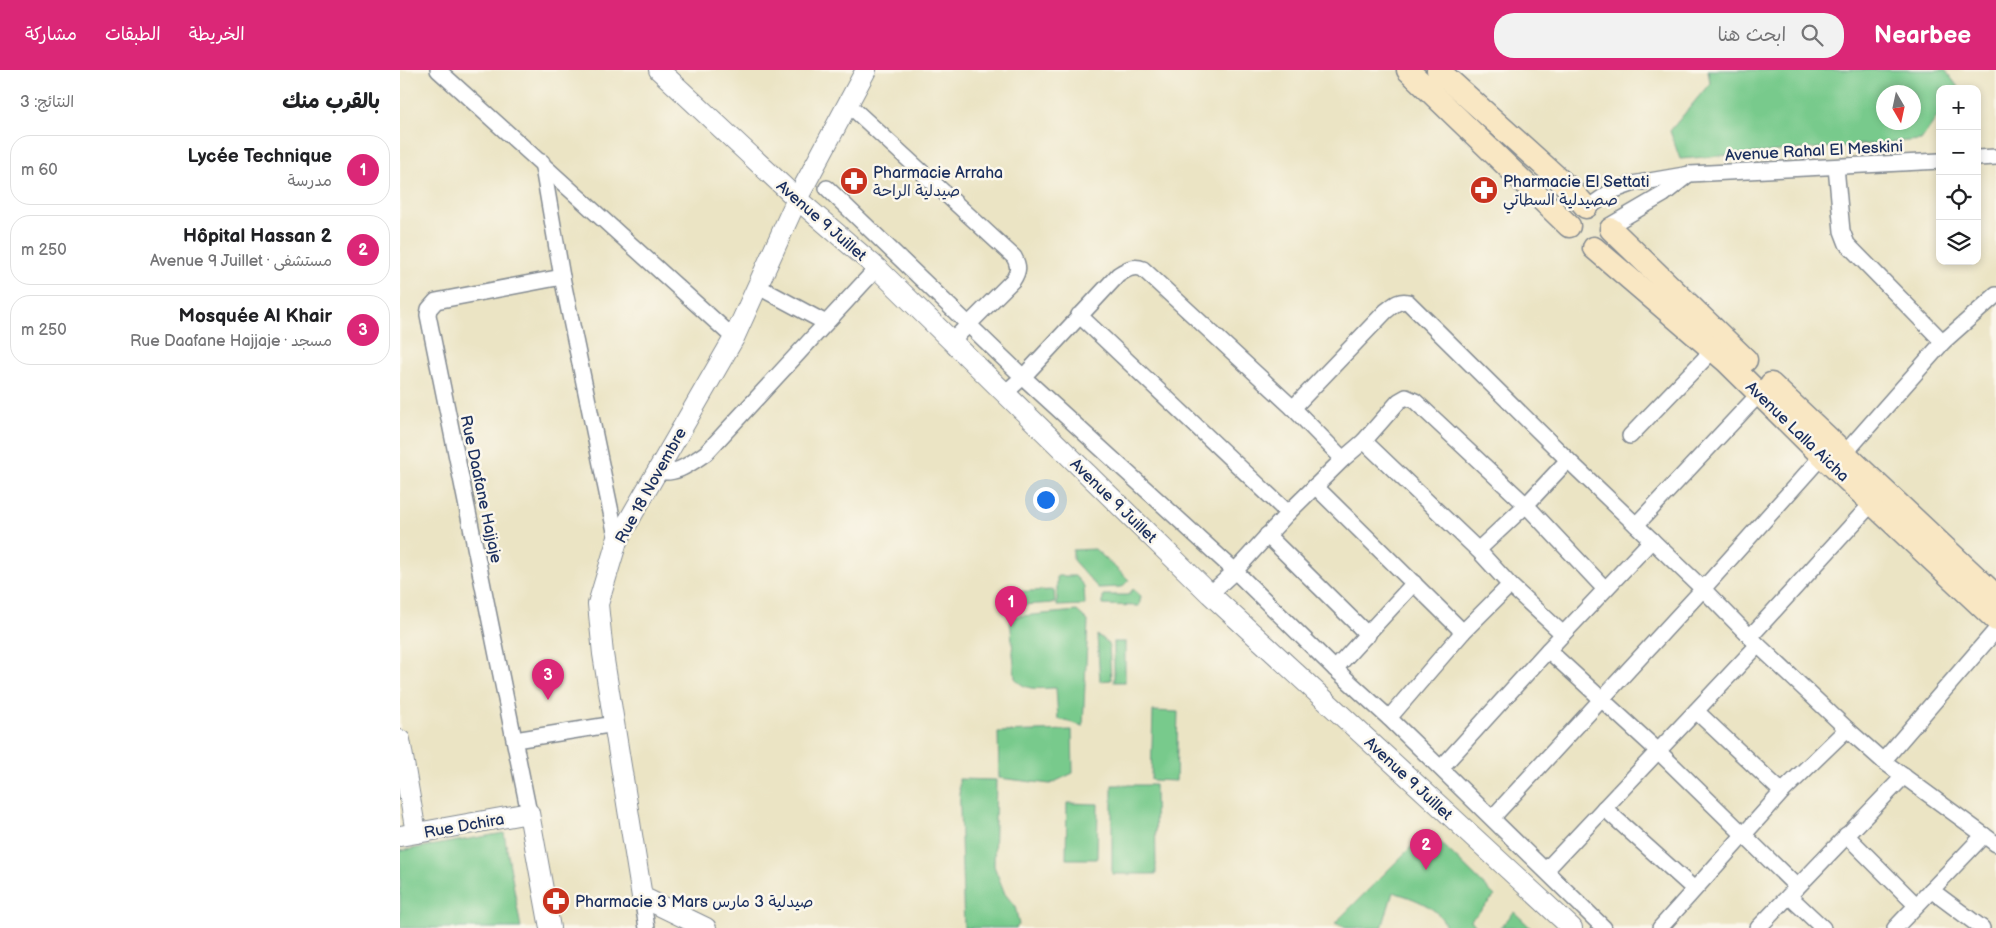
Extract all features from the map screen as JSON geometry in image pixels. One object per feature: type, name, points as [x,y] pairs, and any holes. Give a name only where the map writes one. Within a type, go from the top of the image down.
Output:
[{"type":"main road","name":"Avenue Lalla Aicha","points":[[1408,70],[1569,226],[1576,243],[1588,249],[1594,248],[1713,350],[1996,620]]},
{"type":"main road","name":"Avenue Lalla Aicha","points":[[1438,70],[1588,207],[1597,208],[1603,212],[1608,217],[1611,227],[1844,453],[1996,596]]},
{"type":"main road","points":[[1569,226],[1575,214],[1588,207]]},
{"type":"main road","points":[[1594,248],[1606,242],[1611,227]]},
{"type":"street","points":[[438,70],[542,162],[734,338]]},
{"type":"street","name":"Avenue 9 Juillet","points":[[659,70],[797,199],[877,268],[1210,594],[1572,928]]},
{"type":"street","name":"Rue 18 Novembre","points":[[642,897],[603,654],[598,604],[617,541],[734,338],[797,199],[866,70]]},
{"type":"street","points":[[848,104],[1014,256],[1017,262],[1018,273],[1013,280],[952,341]]},
{"type":"street","points":[[1981,158],[1996,157]]},
{"type":"street","name":"Avenue Rahal El Meskini","points":[[1588,207],[1612,191],[1632,184],[1690,174],[1936,161]]},
{"type":"street","points":[[542,162],[562,277],[617,541]]},
{"type":"street","points":[[1836,167],[1842,231],[1847,244],[1943,342]]},
{"type":"street","points":[[1611,227],[1664,194],[1690,174]]},
{"type":"street","points":[[827,188],[1023,377],[1235,571],[1336,670],[1493,817],[1604,928]]},
{"type":"street","points":[[1005,393],[1023,377],[1118,275],[1128,269],[1137,267],[1143,269],[1293,408],[1342,459]]},
{"type":"street","points":[[657,472],[672,472],[680,469],[706,453],[877,268]]},
{"type":"street","name":"Rue Daafane Hajjaje","points":[[529,813],[428,314],[429,308],[436,301],[562,277]]},
{"type":"street","points":[[758,286],[826,324]]},
{"type":"street","points":[[1844,453],[1943,342],[1996,295]]},
{"type":"street","points":[[1293,408],[1386,311],[1402,301],[1408,302],[1754,641],[1847,728],[1883,761],[1990,840],[1931,890],[1895,928]]},
{"type":"street","points":[[1079,315],[1288,513]]},
{"type":"street","points":[[1630,436],[1713,350]]},
{"type":"street","points":[[1636,525],[1760,393]]},
{"type":"street","points":[[1210,594],[1235,571],[1288,513],[1342,459],[1364,442],[1398,402],[1406,397],[1411,398],[1526,506],[1605,589]]},
{"type":"street","points":[[1364,442],[1478,550],[1510,585],[1563,634]]},
{"type":"street","points":[[1493,817],[1703,589],[1822,456]]},
{"type":"street","points":[[1478,550],[1526,506],[1568,460]]},
{"type":"street","points":[[1315,486],[1463,632]]},
{"type":"street","points":[[1546,870],[1657,750],[1696,711],[1873,502]]},
{"type":"street","points":[[1267,535],[1368,635]]},
{"type":"street","points":[[1441,768],[1548,650],[1652,540]]},
{"type":"street","points":[[1336,670],[1414,583]]},
{"type":"street","points":[[1389,718],[1463,632],[1510,585]]},
{"type":"street","points":[[1883,761],[1996,630]]},
{"type":"street","points":[[1548,650],[1657,750],[1744,836],[1823,928]]},
{"type":"street","points":[[1696,711],[1782,792]]},
{"type":"street","points":[[515,740],[615,724]]},
{"type":"street","points":[[1660,928],[1782,792],[1847,728]]},
{"type":"street","points":[[400,740],[408,835]]},
{"type":"street","points":[[1758,928],[1904,776]]},
{"type":"street","points":[[1604,808],[1694,889]]},
{"type":"street","points":[[529,813],[550,928]]},
{"type":"street","name":"Rue Dchira","points":[[408,835],[529,813]]},
{"type":"street","points":[[1846,835],[1916,905]]},
{"type":"street","points":[[1931,890],[1982,928]]},
{"type":"street","points":[[642,897],[647,928]]},
{"type":"street","points":[[642,897],[706,928]]},
{"type":"green space","points":[[1708,70],[1945,70],[1956,85],[1936,85],[1936,119],[1921,140],[1680,159],[1670,131],[1710,83]]},
{"type":"green space","points":[[1095,549],[1129,580],[1122,587],[1098,588],[1073,560],[1073,550]]},
{"type":"green space","points":[[1057,576],[1075,576],[1084,586],[1085,605],[1057,606]]},
{"type":"green space","points":[[1133,589],[1141,596],[1139,606],[1103,605],[1103,595],[1128,595]]},
{"type":"green space","points":[[1054,590],[1055,603],[1007,606],[1006,592]]},
{"type":"green space","points":[[1077,611],[1088,621],[1083,726],[1058,719],[1056,688],[1039,689],[1028,687],[1015,678],[1010,617]]},
{"type":"green space","points":[[1097,635],[1109,643],[1111,680],[1100,681]]},
{"type":"green space","points":[[1114,642],[1125,642],[1125,682],[1114,682]]},
{"type":"green space","points":[[1153,711],[1178,712],[1176,781],[1151,780]]},
{"type":"green space","points":[[1072,730],[1073,773],[1050,784],[999,778],[998,732]]},
{"type":"green space","points":[[959,779],[996,780],[994,866],[1005,894],[1015,906],[1019,925],[1016,928],[964,928]]},
{"type":"green space","points":[[1112,785],[1155,785],[1156,874],[1112,874]]},
{"type":"green space","points":[[1067,803],[1098,804],[1097,859],[1066,859]]},
{"type":"green space","points":[[1428,830],[1495,896],[1471,920],[1477,928],[1447,928],[1438,914],[1425,904],[1393,892],[1382,928],[1346,928],[1335,923]]},
{"type":"green space","points":[[504,833],[521,928],[400,928],[400,851]]},
{"type":"green space","points":[[1514,912],[1531,928],[1500,928]]},
{"type":"place","name":"Pharmacie Arraha صيدلية الراحة","points":[[854,181]]},
{"type":"place","name":"Pharmacie El Settati صصيدلية السطاتي","points":[[1484,190]]},
{"type":"place","name":"Lycée Technique","points":[[1011,627]]},
{"type":"place","name":"Mosquée Al Khair","points":[[548,700]]},
{"type":"place","name":"Hôpital Hassan 2","points":[[1426,870]]},
{"type":"place","name":"Pharmacie 3 Mars صيدلية 3 مارس","points":[[556,901]]}]
